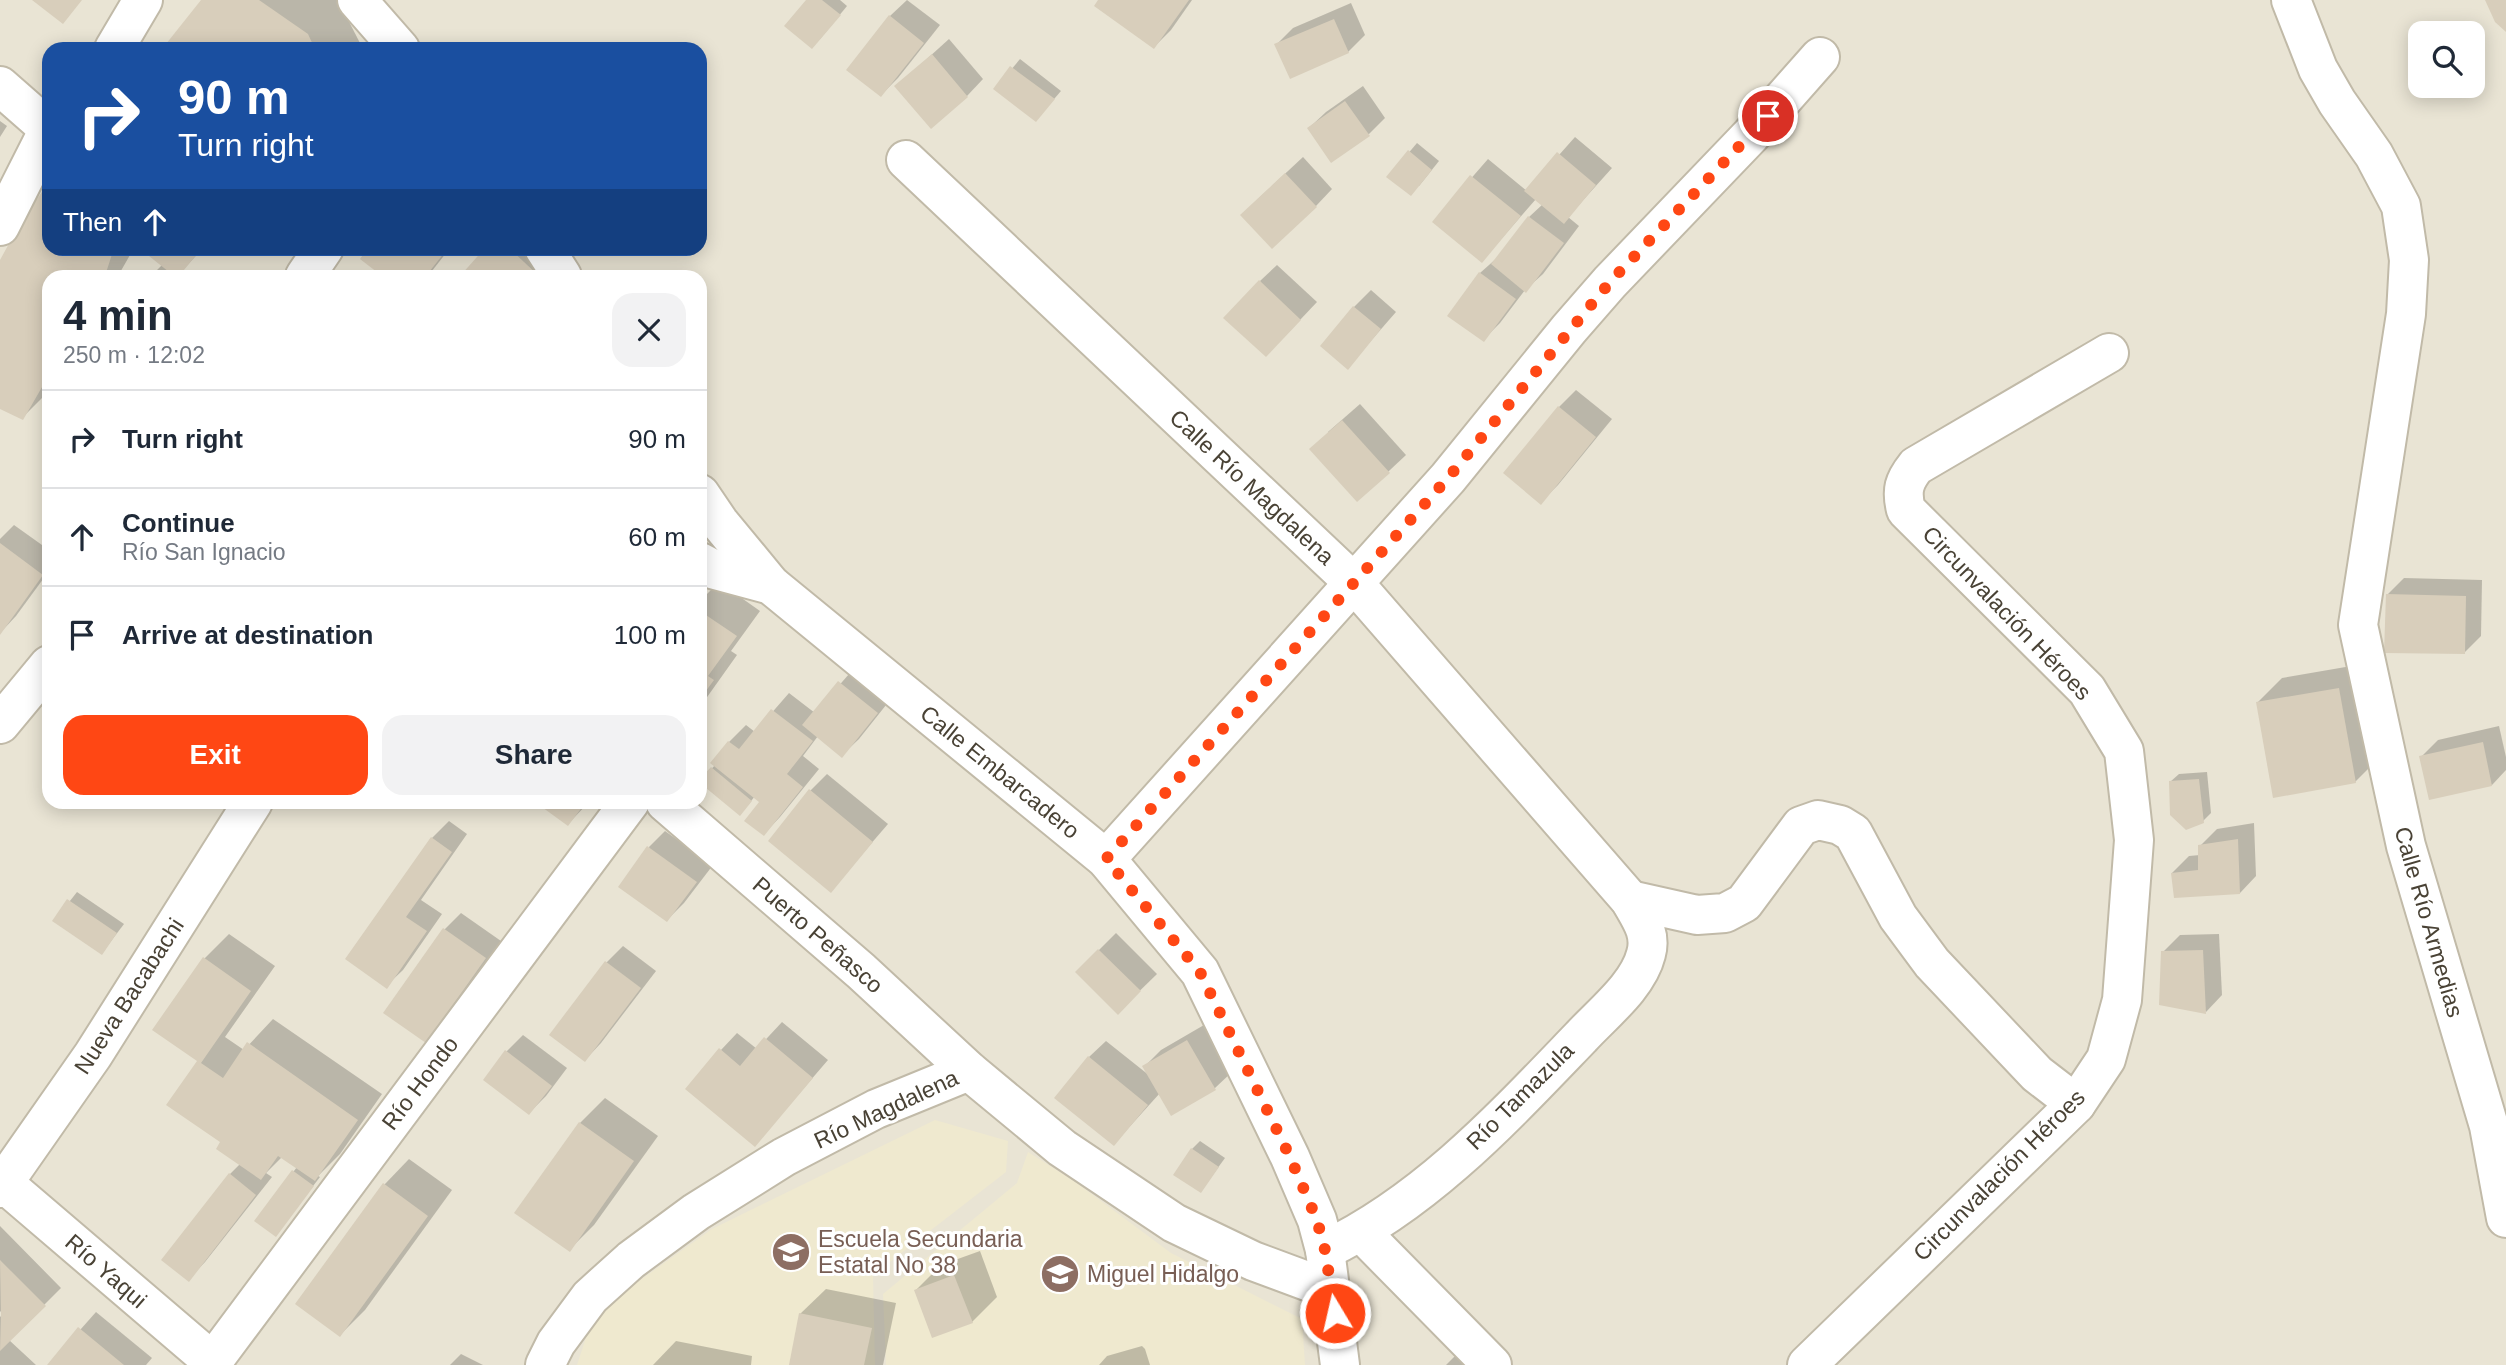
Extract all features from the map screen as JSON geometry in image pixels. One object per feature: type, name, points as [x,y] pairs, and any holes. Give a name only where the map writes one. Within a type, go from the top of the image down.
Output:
[{"type":"street","points":[[118,42],[143,0]]},
{"type":"street","points":[[357,0],[394,42]]},
{"type":"street","name":"Calle Río Armedias","points":[[2291,0],[2318,69],[2374,155],[2401,205],[2409,260],[2406,314],[2358,625],[2406,846],[2489,1126],[2506,1218]]},
{"type":"street","points":[[1106,859],[1448,478],[1610,282],[1751,135],[1820,57]]},
{"type":"street","points":[[0,86],[42,123]]},
{"type":"street","points":[[0,226],[42,143]]},
{"type":"street","name":"Calle Río Magdalena","points":[[906,160],[1353,582],[1630,900]]},
{"type":"street","name":"Circunvalación Héroes","points":[[1807,1365],[2076,1104],[2106,1059],[2122,1000],[2134,840],[2124,751],[2087,690],[1906,510],[1903,483],[1916,466],[2109,353]]},
{"type":"street","name":"Calle Embarcadero","points":[[707,504],[771,585],[1106,859],[1200,972],[1290,1157],[1317,1220],[1325,1250],[1340,1365]]},
{"type":"street","points":[[707,566],[771,585]]},
{"type":"street","points":[[0,724],[42,673]]},
{"type":"street","name":"Nueva Bacabachi","points":[[1,1184],[93,1055],[249,809]]},
{"type":"street","name":"Río Hondo","points":[[211,1364],[625,809]]},
{"type":"street","name":"Puerto Peñasco","points":[[672,809],[861,971],[969,1071]]},
{"type":"street","points":[[1630,900],[1697,915],[1725,914],[1744,903],[1801,826],[1818,820],[1840,825],[1853,833],[1898,918],[1932,963],[2037,1074],[2076,1104]]},
{"type":"street","name":"Río Tamazula","points":[[1325,1250],[1361,1232],[1417,1194],[1509,1112],[1624,992],[1646,955],[1649,936],[1630,900]]},
{"type":"street","name":"Río Magdalena","points":[[545,1365],[556,1343],[590,1297],[631,1260],[696,1212],[784,1157],[865,1115],[969,1071],[1062,1148],[1174,1223],[1254,1261],[1331,1290]]},
{"type":"street","name":"Río Yaqui","points":[[1,1184],[211,1364]]},
{"type":"street","points":[[1361,1232],[1492,1365]]},
{"type":"shaded area","points":[[0,0],[2506,0],[2506,1365],[0,1365]]},
{"type":"shaded area","name":"Escuela Secundaria Estatal No 38","points":[[935,1120],[1008,1141],[1006,1172],[873,1275],[875,1365],[577,1365],[594,1313],[712,1229]]},
{"type":"shaded area","name":"Miguel Hidalgo","points":[[1028,1152],[1074,1181],[1171,1253],[1302,1319],[1305,1365],[886,1365],[883,1294],[1017,1183]]},
{"type":"building","points":[[32,0],[82,0],[63,24]]},
{"type":"building","points":[[201,0],[259,0],[308,34],[312,42],[168,42]]},
{"type":"building","points":[[806,0],[822,0],[841,15],[812,49],[784,26]]},
{"type":"building","points":[[1098,0],[1189,0],[1154,49],[1094,6]]},
{"type":"building","points":[[2485,0],[2506,0],[2506,32],[2495,22]]},
{"type":"building","points":[[889,15],[924,43],[881,97],[846,70]]},
{"type":"building","points":[[1334,19],[1349,53],[1290,79],[1274,44]]},
{"type":"building","points":[[932,54],[968,97],[931,129],[894,86]]},
{"type":"building","points":[[1010,66],[1055,99],[1036,122],[993,89]]},
{"type":"building","points":[[1345,101],[1370,136],[1331,163],[1307,128]]},
{"type":"building","points":[[1408,150],[1432,170],[1411,196],[1386,177]]},
{"type":"building","points":[[1557,152],[1596,185],[1564,224],[1524,191]]},
{"type":"building","points":[[1285,173],[1317,207],[1272,249],[1240,215]]},
{"type":"building","points":[[1470,175],[1521,216],[1482,263],[1432,222]]},
{"type":"building","points":[[42,192],[42,256],[111,256],[107,270],[42,270],[42,387],[23,420],[0,409],[0,260],[22,220]]},
{"type":"building","points":[[1528,216],[1564,243],[1526,293],[1491,264]]},
{"type":"building","points":[[149,256],[195,256],[184,270],[166,270]]},
{"type":"building","points":[[362,256],[442,256],[431,270],[374,270],[360,259]]},
{"type":"building","points":[[478,256],[518,256],[533,270],[465,270]]},
{"type":"building","points":[[1479,272],[1516,299],[1484,342],[1447,316]]},
{"type":"building","points":[[1259,280],[1301,320],[1266,357],[1223,318]]},
{"type":"building","points":[[1353,306],[1381,329],[1348,370],[1320,346]]},
{"type":"building","points":[[1558,406],[1596,437],[1541,505],[1503,473]]},
{"type":"building","points":[[1342,420],[1390,473],[1357,502],[1309,449]]},
{"type":"building","points":[[0,543],[42,576],[0,635]]},
{"type":"building","points":[[2386,594],[2466,596],[2465,654],[2384,653]]},
{"type":"building","points":[[707,616],[737,636],[708,676],[714,680],[707,690]]},
{"type":"building","points":[[838,681],[878,713],[842,758],[802,725]]},
{"type":"building","points":[[2339,688],[2356,783],[2273,798],[2256,702]]},
{"type":"building","points":[[771,709],[813,741],[787,774],[803,787],[764,836],[744,821],[759,802],[710,763],[728,741],[739,749]]},
{"type":"building","points":[[2483,742],[2492,786],[2429,800],[2419,756]]},
{"type":"building","points":[[711,767],[752,801],[740,816],[707,789],[707,771]]},
{"type":"building","points":[[2199,779],[2204,823],[2186,830],[2170,815],[2169,781]]},
{"type":"building","points":[[809,789],[873,842],[831,893],[768,841]]},
{"type":"building","points":[[545,809],[581,809],[568,826]]},
{"type":"building","points":[[431,837],[452,852],[406,917],[427,931],[387,989],[345,959]]},
{"type":"building","points":[[2238,839],[2240,894],[2174,898],[2171,873],[2198,870],[2198,845]]},
{"type":"building","points":[[647,846],[697,882],[667,922],[618,887]]},
{"type":"building","points":[[67,899],[117,933],[102,955],[52,921]]},
{"type":"building","points":[[443,928],[486,958],[426,1043],[383,1013]]},
{"type":"building","points":[[1098,949],[1141,991],[1118,1015],[1075,972]]},
{"type":"building","points":[[2203,950],[2206,1014],[2159,1005],[2161,951]]},
{"type":"building","points":[[203,957],[251,991],[201,1063],[223,1078],[247,1042],[358,1120],[315,1181],[278,1156],[261,1180],[216,1149],[220,1142],[166,1105],[197,1061],[152,1030]]},
{"type":"building","points":[[605,961],[641,988],[585,1062],[549,1035]]},
{"type":"building","points":[[764,1037],[813,1078],[755,1147],[685,1089],[719,1048],[740,1066]]},
{"type":"building","points":[[1187,1040],[1216,1090],[1171,1116],[1142,1066]]},
{"type":"building","points":[[505,1050],[552,1086],[529,1115],[483,1080]]},
{"type":"building","points":[[1088,1056],[1148,1105],[1114,1146],[1054,1098]]},
{"type":"building","points":[[579,1122],[634,1161],[570,1252],[514,1213]]},
{"type":"building","points":[[1191,1148],[1219,1167],[1201,1193],[1173,1175]]},
{"type":"building","points":[[292,1170],[314,1186],[276,1237],[254,1221]]},
{"type":"building","points":[[229,1173],[256,1195],[189,1282],[161,1260]]},
{"type":"building","points":[[383,1183],[428,1216],[340,1337],[295,1304]]},
{"type":"building","points":[[0,1260],[46,1306],[0,1351],[1,1314]]},
{"type":"building","points":[[954,1275],[973,1323],[932,1338],[914,1290]]},
{"type":"building","points":[[799,1313],[872,1328],[864,1365],[789,1365]]},
{"type":"building","points":[[78,1327],[124,1365],[47,1365]]},
{"type":"place","name":"Escuela Secundaria Estatal No 38","points":[[791,1252]]},
{"type":"place","name":"Miguel Hidalgo","points":[[1060,1274]]},
{"type":"route","points":[[1335,1313],[1325,1250],[1317,1220],[1290,1157],[1200,972],[1106,859],[1448,478],[1610,282],[1768,116]]}]
